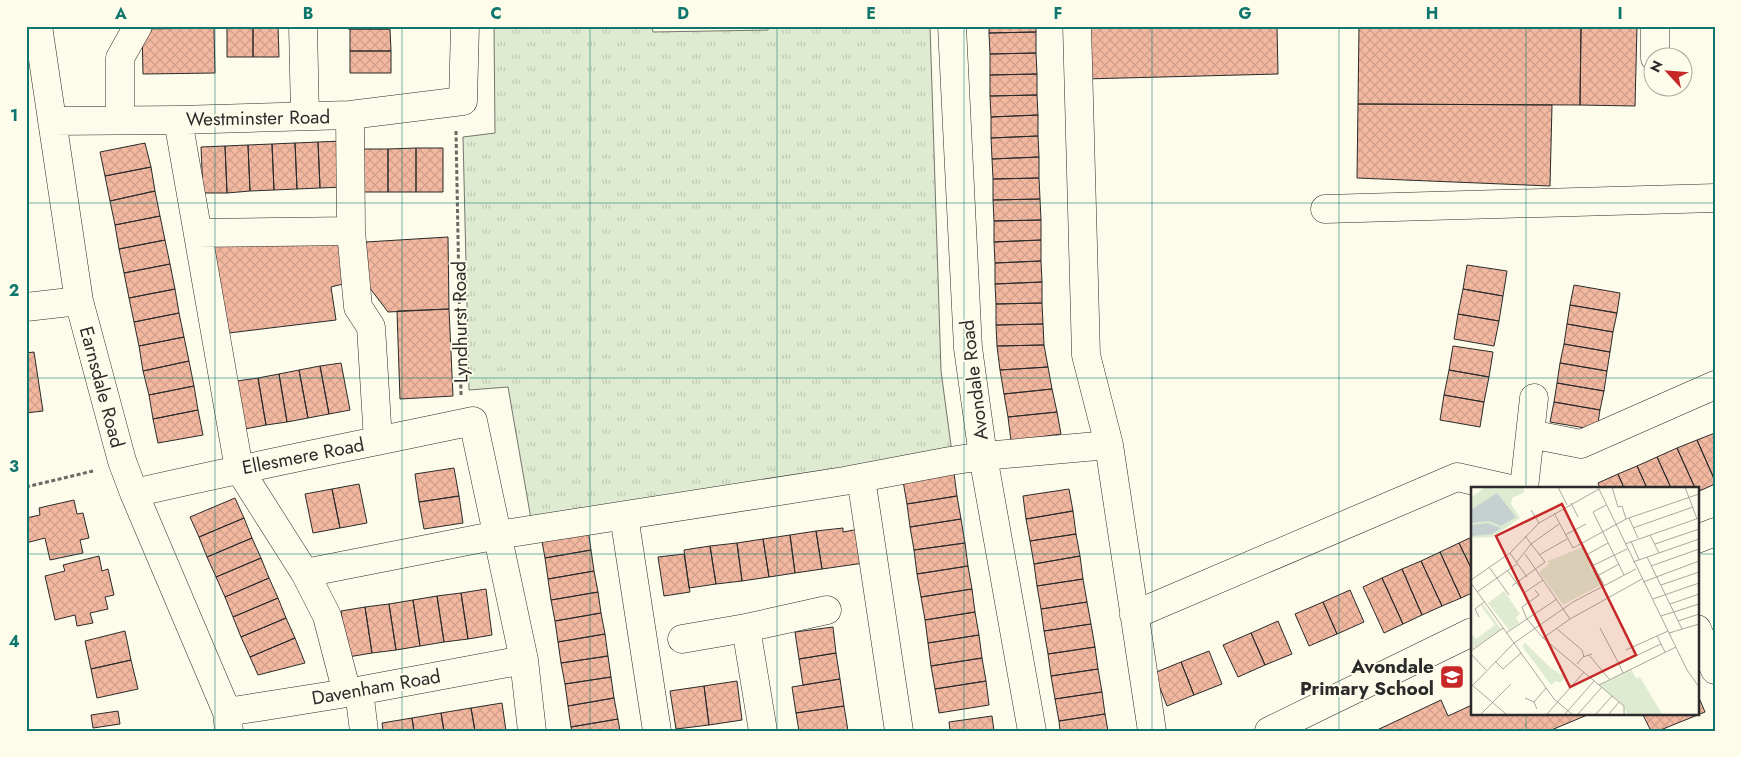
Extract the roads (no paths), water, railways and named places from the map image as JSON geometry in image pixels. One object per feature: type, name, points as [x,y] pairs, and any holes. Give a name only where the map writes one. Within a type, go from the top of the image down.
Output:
[{"type":"street","name":"Earnsdale Road","points":[[38,26],[79,301],[122,461],[228,721]]},
{"type":"street","points":[[120,120],[120,58],[138,26]]},
{"type":"street","points":[[303,26],[305,116]]},
{"type":"street","name":"Westminster Road","points":[[52,120],[178,120],[350,115],[463,101],[465,26]]},
{"type":"street","name":"Avondale Road","points":[[952,26],[968,348],[983,456],[1032,731]]},
{"type":"street","points":[[1077,26],[1086,355],[1109,445],[1152,731]]},
{"type":"street","points":[[1655,26],[1655,48]]},
{"type":"street","points":[[350,115],[351,231],[358,307],[371,328],[378,442]]},
{"type":"street","points":[[178,120],[239,469],[305,573],[327,616],[364,731]]},
{"type":"street","points":[[1325,209],[1715,198]]},
{"type":"street","points":[[198,233],[351,231]]},
{"type":"street","points":[[26,307],[79,301]]},
{"type":"street","points":[[1530,434],[1581,444],[1715,386]]},
{"type":"street","points":[[1524,487],[1534,398]]},
{"type":"street","name":"Ellesmere Road","points":[[134,493],[239,469],[297,459],[473,421],[498,535]]},
{"type":"street","points":[[305,573],[498,535],[861,478],[983,456],[1109,445]]},
{"type":"street","points":[[1134,615],[1457,477],[1502,487]]},
{"type":"street","points":[[861,478],[899,731]]},
{"type":"street","points":[[624,516],[657,731]]},
{"type":"street","points":[[1698,539],[1715,532]]},
{"type":"street","points":[[498,535],[524,660],[532,731]]},
{"type":"street","points":[[682,639],[746,628],[827,610]]},
{"type":"street","points":[[746,628],[763,731]]},
{"type":"street","points":[[1698,630],[1715,670]]},
{"type":"street","points":[[1269,731],[1471,632]]},
{"type":"street","name":"Davenham Road","points":[[228,721],[353,692],[524,660]]},
{"type":"place","name":"Avondale Primary School","points":[[1452,677]]}]
